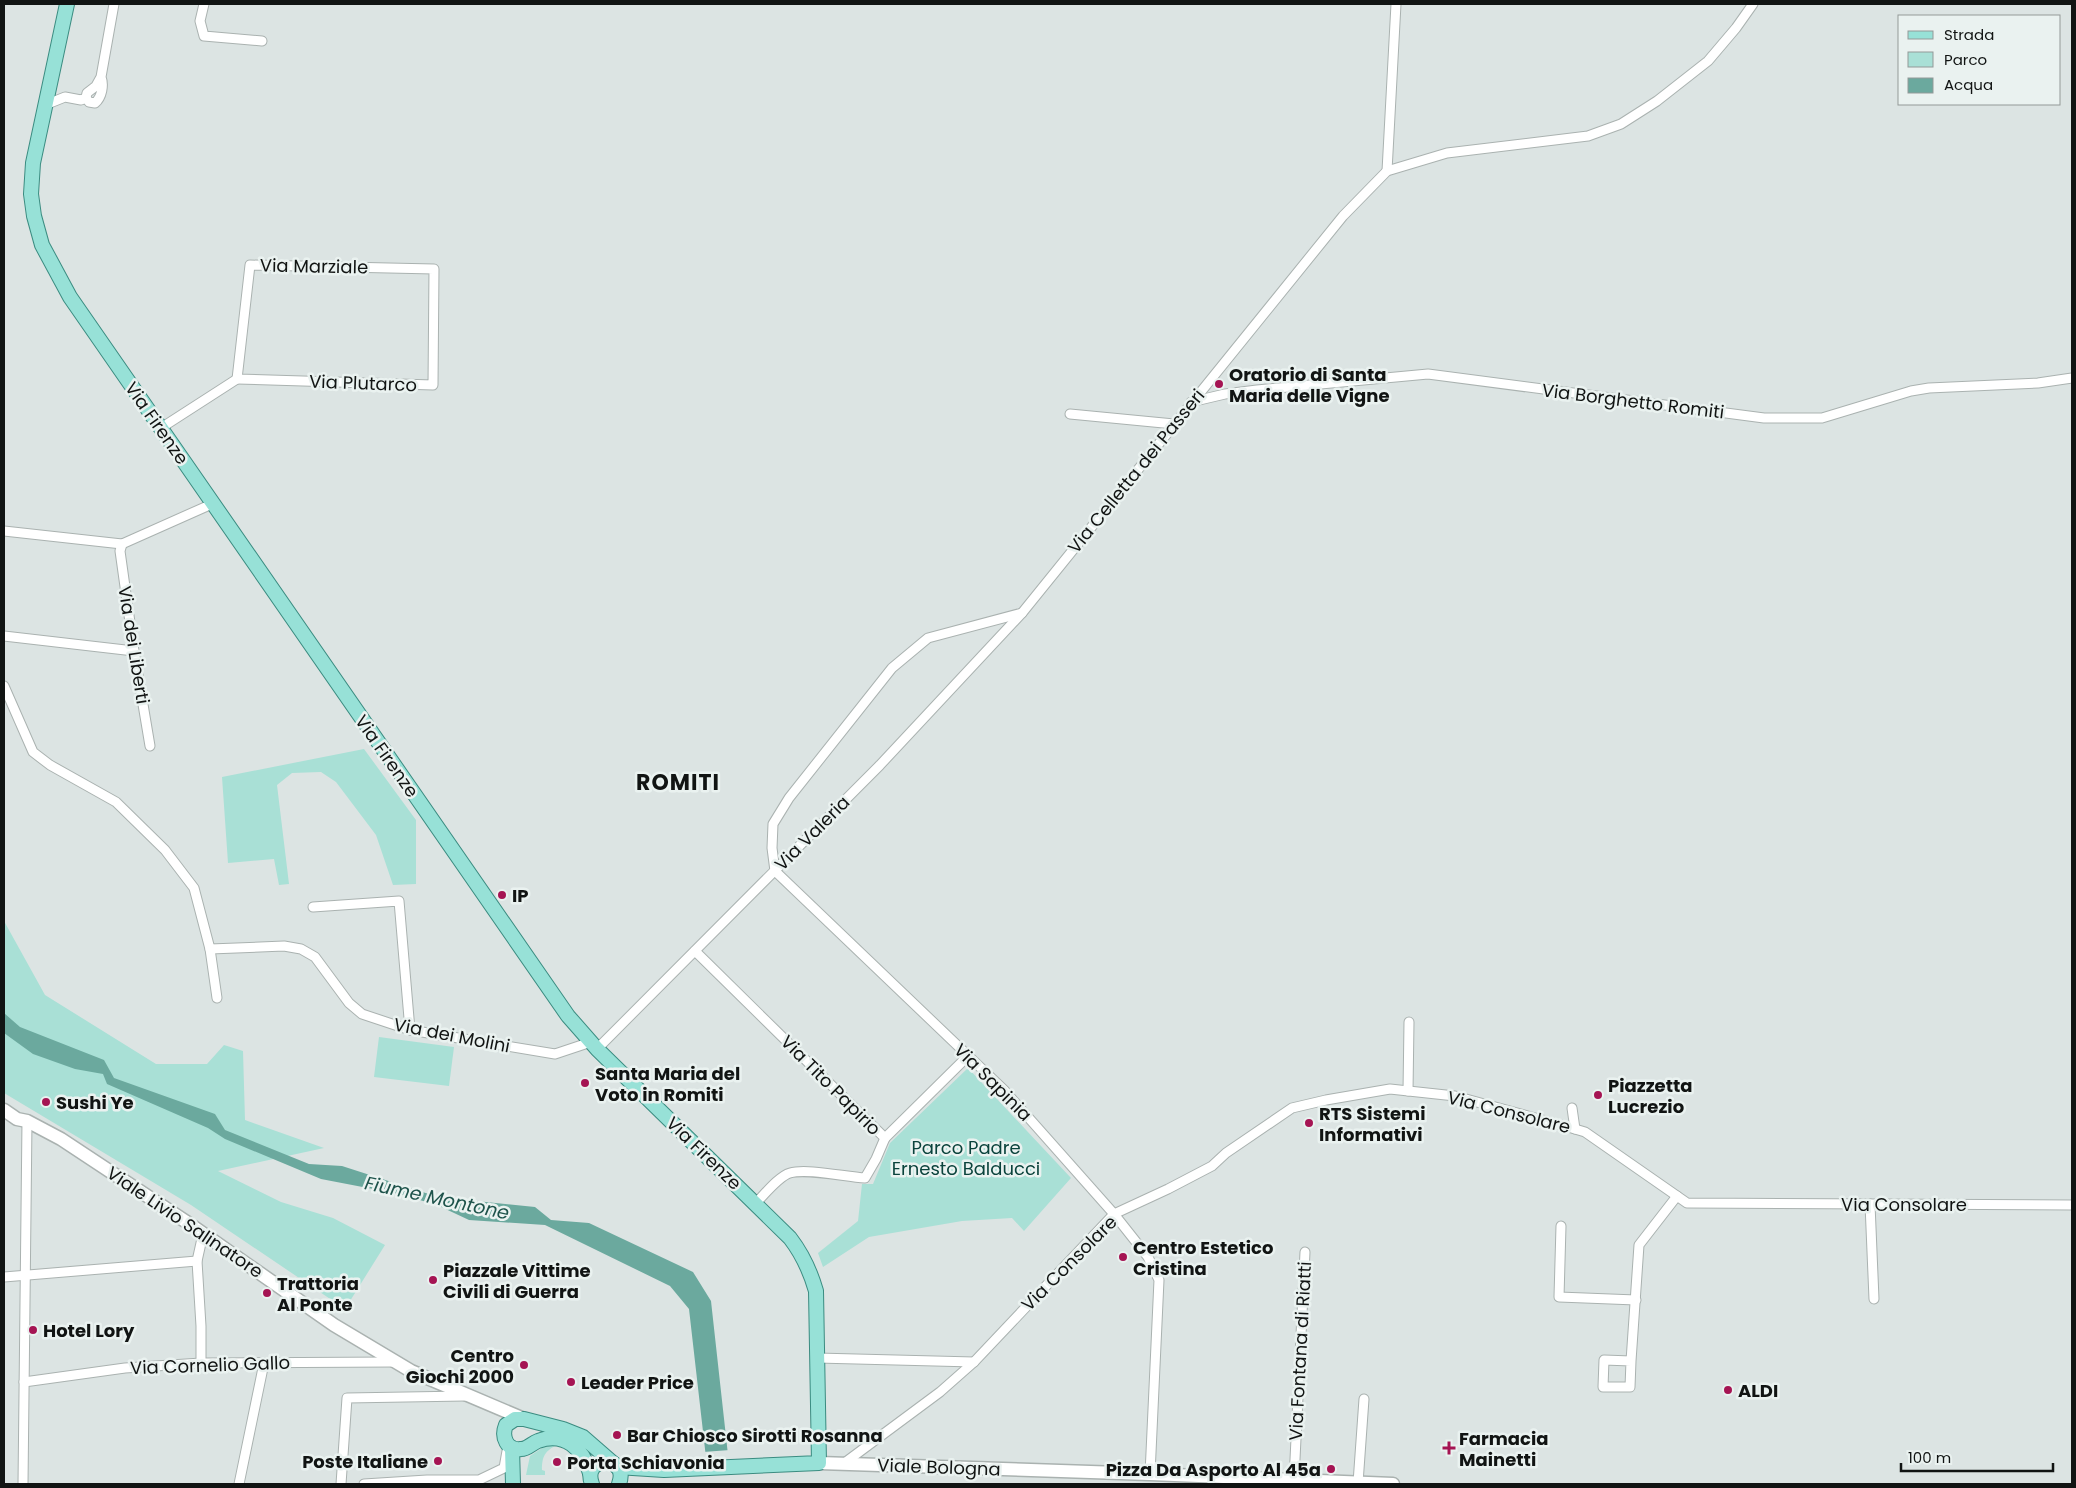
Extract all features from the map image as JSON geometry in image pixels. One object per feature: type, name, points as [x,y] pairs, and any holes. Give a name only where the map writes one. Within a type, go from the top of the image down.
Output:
[{"type":"main road","name":"Via Firenze","points":[[67,4],[33,163],[31,194],[34,216],[42,245],[70,297],[557,1001],[594,1046],[790,1238],[803,1255],[811,1272],[816,1291],[820,1464]]},
{"type":"main road","name":"Viale Livio Salinatore","points":[[4,1110],[16,1119],[61,1139],[334,1325],[410,1371],[465,1396],[524,1419]]},
{"type":"main road","points":[[482,1402],[497,1414],[505,1428],[504,1437],[509,1446],[514,1484]]},
{"type":"main road","points":[[505,1428],[515,1419],[524,1419],[563,1429],[582,1437],[616,1465],[621,1473],[621,1484]]},
{"type":"main road","points":[[509,1446],[519,1450],[546,1438],[568,1441],[581,1452],[586,1461],[591,1479]]},
{"type":"main road","name":"Viale Bologna","points":[[591,1479],[594,1467],[600,1463],[607,1462],[616,1465],[668,1470],[843,1464],[1150,1474],[1268,1481],[1294,1480],[1394,1484]]},
{"type":"main road","name":"Viale Bologna","points":[[621,1484],[639,1477],[668,1470]]},
{"type":"street","points":[[45,105],[65,97],[81,100],[86,98],[87,93],[96,86],[101,77],[114,4]]},
{"type":"street","points":[[204,4],[200,21],[204,36],[262,41]]},
{"type":"street","points":[[1387,171],[1396,4]]},
{"type":"street","name":"Via Celletta dei Passeri","points":[[1022,613],[1191,402],[1344,216],[1387,171],[1447,153],[1588,136],[1621,124],[1656,101],[1708,61],[1736,28],[1753,4]]},
{"type":"street","name":"Via Marziale","points":[[237,379],[250,265],[434,269]]},
{"type":"street","name":"Via Plutarco","points":[[237,379],[433,385],[434,269]]},
{"type":"street","name":"Via Borghetto Romiti","points":[[1191,402],[1225,394],[1257,390],[1428,374],[1764,418],[1822,418],[1912,391],[1929,388],[2038,383],[2072,378]]},
{"type":"street","points":[[161,428],[237,379]]},
{"type":"street","points":[[1070,414],[1174,424]]},
{"type":"street","points":[[4,531],[122,544],[212,504]]},
{"type":"street","name":"Via dei Liberti","points":[[122,544],[120,551],[150,746]]},
{"type":"street","points":[[775,872],[772,824],[789,798],[892,668],[928,638],[1022,613]]},
{"type":"street","name":"Via Valeria","points":[[594,1046],[775,872],[880,765],[1022,613]]},
{"type":"street","points":[[4,636],[134,651]]},
{"type":"street","points":[[4,686],[33,752],[50,765],[116,802],[165,850],[194,888],[210,949],[217,998]]},
{"type":"street","name":"Via Sapinia","points":[[775,872],[1004,1090],[1114,1214],[1148,1257],[1159,1280],[1150,1474]]},
{"type":"street","points":[[314,907],[399,901],[410,1030]]},
{"type":"street","name":"Via dei Molini","points":[[210,949],[284,946],[301,949],[315,957],[349,1003],[362,1014],[410,1030],[555,1054],[594,1046]]},
{"type":"street","name":"Via Tito Papirio","points":[[694,951],[885,1138],[968,1057]]},
{"type":"street","points":[[1408,1091],[1409,1022]]},
{"type":"street","name":"Via Consolare","points":[[843,1464],[940,1392],[974,1362],[1114,1214],[1212,1166],[1226,1153],[1292,1108],[1326,1100],[1390,1089],[1455,1096],[1575,1129],[1585,1132],[1688,1203],[2072,1205]]},
{"type":"street","points":[[1572,1108],[1575,1129]]},
{"type":"street","points":[[16,1119],[24,1277],[23,1484]]},
{"type":"street","points":[[755,1204],[774,1184],[790,1173],[816,1172],[842,1177],[865,1178],[885,1138]]},
{"type":"street","points":[[1630,1361],[1639,1244],[1677,1196]]},
{"type":"street","points":[[1870,1204],[1874,1299]]},
{"type":"street","points":[[1561,1226],[1559,1297],[1636,1300]]},
{"type":"street","points":[[201,1363],[202,1326],[197,1261],[203,1234]]},
{"type":"street","name":"Via Fontana di Riatti","points":[[1294,1480],[1304,1252]]},
{"type":"street","points":[[4,1277],[24,1277],[197,1261]]},
{"type":"street","points":[[817,1358],[974,1362]]},
{"type":"street","name":"Via Cornelio Gallo","points":[[24,1382],[126,1368],[201,1363],[396,1362]]},
{"type":"street","points":[[239,1484],[264,1363]]},
{"type":"street","points":[[341,1484],[347,1398],[465,1396]]},
{"type":"street","points":[[1358,1483],[1364,1399]]},
{"type":"street","points":[[364,1484],[427,1480],[479,1480],[504,1468],[509,1446]]},
{"type":"green space","points":[[364,749],[416,820],[416,884],[393,885],[376,835],[336,782],[321,772],[292,773],[277,785],[289,884],[279,885],[274,859],[228,863],[222,777]]},
{"type":"green space","points":[[4,921],[45,995],[156,1064],[207,1064],[224,1045],[243,1051],[245,1120],[324,1148],[218,1171],[281,1202],[333,1218],[385,1245],[345,1309],[191,1205],[4,1093]]},
{"type":"green space","points":[[379,1037],[454,1047],[449,1086],[374,1077]]},
{"type":"green space","name":"Parco Padre Ernesto Balducci","points":[[968,1068],[1071,1178],[1024,1231],[1012,1218],[962,1221],[869,1237],[823,1267],[818,1253],[858,1221],[862,1184],[873,1184],[890,1143]]},
{"type":"green space","points":[[557,1445],[547,1452],[544,1458],[542,1470],[545,1471],[545,1475],[526,1475],[530,1456],[545,1446]]},
{"type":"water","name":"Fiume Montone","points":[[4,1013],[20,1027],[104,1060],[114,1078],[215,1114],[225,1130],[309,1164],[342,1166],[438,1197],[535,1207],[551,1220],[589,1223],[693,1272],[711,1301],[731,1482],[709,1484],[689,1309],[670,1286],[545,1225],[469,1220],[437,1205],[399,1194],[321,1179],[225,1139],[208,1128],[107,1084],[103,1074],[75,1069],[33,1054],[4,1033]]},
{"type":"pier","points":[[730,1450],[733,1483],[707,1484],[703,1452]]},
{"type":"place","name":"Oratorio di Santa Maria delle Vigne","points":[[1219,384]]},
{"type":"place","name":"IP","points":[[502,895]]},
{"type":"place","name":"Santa Maria del Voto in Romiti","points":[[585,1083]]},
{"type":"place","name":"Piazzetta Lucrezio","points":[[1598,1095]]},
{"type":"place","name":"Sushi Ye","points":[[46,1102]]},
{"type":"place","name":"RTS Sistemi Informativi","points":[[1309,1123]]},
{"type":"place","name":"Centro Estetico Cristina","points":[[1123,1257]]},
{"type":"place","name":"Piazzale Vittime Civili di Guerra","points":[[433,1280]]},
{"type":"place","name":"Trattoria Al Ponte","points":[[267,1293]]},
{"type":"place","name":"Hotel Lory","points":[[33,1330]]},
{"type":"place","name":"Centro Giochi 2000","points":[[524,1365]]},
{"type":"place","name":"Leader Price","points":[[571,1382]]},
{"type":"place","name":"ALDI","points":[[1728,1390]]},
{"type":"place","name":"Bar Chiosco Sirotti Rosanna","points":[[617,1435]]},
{"type":"place","name":"Farmacia Mainetti","points":[[1449,1448]]},
{"type":"place","name":"Poste Italiane","points":[[438,1461]]},
{"type":"place","name":"Porta Schiavonia","points":[[557,1462]]},
{"type":"place","name":"Pizza Da Asporto Al 45a","points":[[1331,1469]]},
{"type":"district","name":"ROMITI","points":[[678,782]]}]
